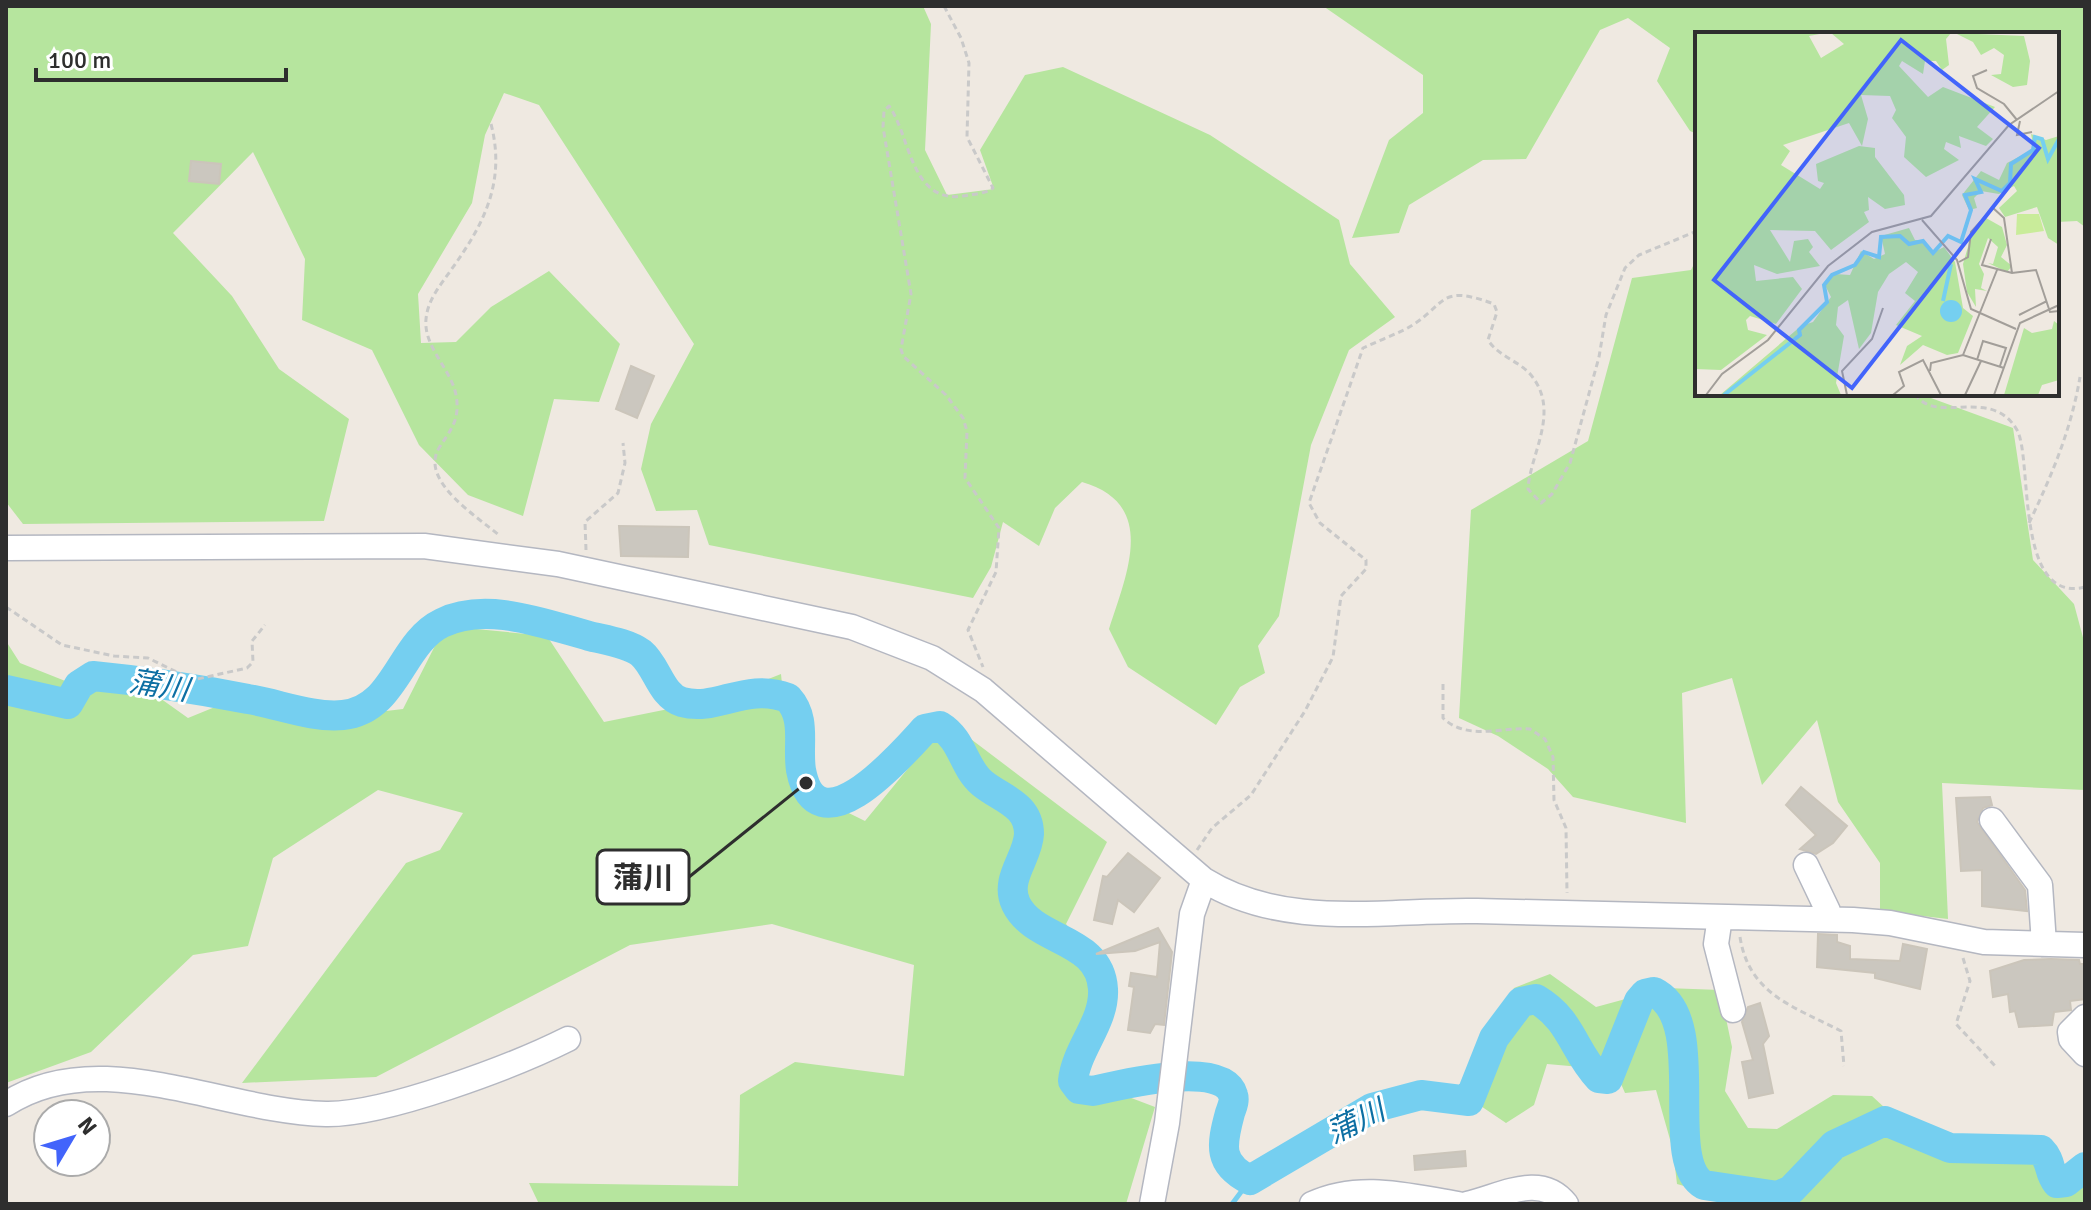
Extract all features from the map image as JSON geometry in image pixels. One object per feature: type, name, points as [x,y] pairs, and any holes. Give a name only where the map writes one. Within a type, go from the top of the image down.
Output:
[{"type":"street","points":[[6,548],[424,546],[508,556],[586,570],[852,627],[932,658],[980,689],[1197,874],[1243,898],[1303,911],[1828,919],[1890,923],[1984,942],[2085,945]]},
{"type":"street","points":[[1992,820],[2040,885],[2044,907],[2044,944]]},
{"type":"street","points":[[1806,865],[1828,911],[1828,919]]},
{"type":"street","points":[[1152,1204],[1167,1123],[1197,874]]},
{"type":"street","points":[[1729,917],[1716,944],[1733,1010]]},
{"type":"street","points":[[2085,1017],[2070,1032],[2071,1039],[2085,1054]]},
{"type":"street","points":[[6,1104],[52,1082],[92,1077],[292,1111],[350,1112],[509,1065],[568,1039]]},
{"type":"street","points":[[1467,1204],[1538,1186],[1554,1192],[1566,1204]]},
{"type":"street","points":[[1312,1204],[1345,1192],[1366,1190],[1458,1204]]},
{"type":"path","points":[[944,6],[961,38],[969,63],[967,137],[993,188],[988,192],[954,197],[931,188],[913,165],[901,137],[897,116],[889,106],[884,111],[883,127],[911,294],[901,349],[903,356],[946,395],[963,418],[967,431],[965,478],[999,528],[996,572],[968,630],[982,664],[985,681],[980,689]]},
{"type":"path","points":[[491,124],[498,148],[494,197],[460,257],[432,296],[426,323],[430,341],[458,400],[457,421],[438,450],[434,464],[439,478],[509,547],[508,556]]},
{"type":"path","points":[[1197,874],[1212,828],[1251,795],[1305,711],[1333,657],[1341,596],[1366,569],[1366,560],[1320,523],[1309,503],[1363,348],[1405,329],[1451,295],[1468,294],[1494,304],[1497,312],[1488,340],[1493,348],[1525,369],[1539,391],[1543,440],[1529,474],[1528,489],[1541,503],[1552,494],[1570,463],[1599,357],[1606,315],[1625,268],[1639,255],[1695,232]]},
{"type":"path","points":[[2029,523],[2057,465],[2069,431],[2080,377]]},
{"type":"path","points":[[1916,396],[1921,404],[1933,407],[1988,407],[2004,416],[2017,430],[2029,523],[2041,564],[2068,588],[2085,587]]},
{"type":"path","points":[[586,570],[585,522],[618,493],[625,463],[623,443]]},
{"type":"path","points":[[6,607],[62,645],[114,656],[148,658],[193,680],[247,668],[253,662],[252,641],[265,625]]},
{"type":"path","points":[[1443,684],[1443,718],[1453,727],[1478,732],[1530,729],[1545,739],[1553,757],[1554,800],[1566,828],[1568,913]]},
{"type":"path","points":[[1729,917],[1750,973],[1787,1005],[1813,1014],[1841,1031],[1844,1066]]},
{"type":"path","points":[[1942,934],[1942,944],[1963,957],[1968,968],[1970,981],[1956,1024],[1997,1068]]},
{"type":"green space","points":[[6,6],[923,6],[931,24],[925,150],[947,195],[994,189],[980,150],[1025,75],[1063,67],[1210,135],[1339,220],[1350,264],[1395,317],[1349,350],[1311,445],[1279,616],[1258,646],[1265,673],[1240,687],[1216,725],[1128,667],[1109,629],[1128,565],[1131,544],[1129,524],[1121,507],[1106,492],[1082,482],[1055,508],[1039,546],[1003,522],[991,567],[973,598],[709,545],[697,510],[656,511],[641,469],[651,424],[694,344],[539,105],[504,93],[485,135],[472,203],[418,294],[421,343],[456,342],[491,307],[549,271],[620,344],[599,402],[554,399],[523,516],[468,495],[419,445],[372,350],[302,320],[305,259],[253,152],[173,233],[232,296],[279,369],[349,419],[324,521],[23,524],[6,502]]},
{"type":"green space","points":[[1323,6],[2085,6],[2085,227],[2077,221],[2059,222],[2059,32],[1695,32],[1695,133],[1690,131],[1657,81],[1670,48],[1628,18],[1600,30],[1526,159],[1483,160],[1409,205],[1399,233],[1352,238],[1389,140],[1423,113],[1423,75]]},
{"type":"green space","points":[[1695,262],[1695,396],[1925,396],[2013,428],[2033,560],[2074,604],[2085,645],[2085,790],[1942,783],[1948,919],[1880,911],[1880,863],[1838,802],[1817,720],[1762,785],[1732,678],[1682,693],[1686,823],[1573,797],[1548,769],[1498,736],[1459,718],[1471,510],[1588,441],[1632,278],[1691,270]]},
{"type":"green space","points":[[445,626],[547,636],[604,722],[718,699],[781,674],[792,785],[865,821],[947,721],[1107,842],[1066,924],[1101,970],[1084,1080],[1155,1107],[1126,1204],[539,1204],[529,1183],[738,1186],[740,1095],[795,1062],[904,1076],[914,965],[772,924],[630,945],[376,1077],[242,1083],[406,863],[440,850],[463,813],[378,790],[273,858],[248,946],[193,955],[91,1052],[6,1083],[6,641],[20,663],[93,692],[119,669],[188,718],[237,698],[344,716],[403,709]]},
{"type":"green space","points":[[1550,974],[1596,1007],[1666,988],[1720,990],[1732,1047],[1725,1091],[1748,1128],[1777,1129],[1833,1095],[1872,1096],[1911,1132],[2028,1144],[2067,1185],[2085,1167],[2085,1204],[1747,1204],[1677,1184],[1673,1150],[1656,1090],[1625,1093],[1615,1070],[1547,1064],[1534,1105],[1506,1123],[1460,1092],[1514,988]]},
{"type":"building","points":[[191,161],[221,164],[219,184],[189,181]]},
{"type":"building","points":[[631,366],[654,376],[637,418],[616,409]]},
{"type":"building","points":[[619,526],[689,527],[688,557],[621,556]]},
{"type":"building","points":[[1801,787],[1847,826],[1833,843],[1816,854],[1800,849],[1816,835],[1786,805]]},
{"type":"building","points":[[1990,797],[1992,805],[1983,808],[1977,822],[2025,890],[2027,911],[1982,906],[1982,870],[1961,871],[1956,798]]},
{"type":"building","points":[[1128,853],[1160,878],[1134,912],[1118,900],[1112,924],[1094,920],[1103,876],[1107,877]]},
{"type":"building","points":[[1158,928],[1172,952],[1164,1025],[1155,1024],[1150,1033],[1128,1030],[1134,987],[1129,986],[1131,973],[1157,977],[1160,942],[1135,951],[1096,954]]},
{"type":"building","points":[[1818,934],[1837,935],[1837,942],[1850,946],[1850,959],[1900,961],[1903,944],[1927,949],[1920,989],[1875,978],[1875,973],[1817,967]]},
{"type":"building","points":[[2024,960],[2079,960],[2080,964],[2085,964],[2085,999],[2070,1001],[2071,1010],[2054,1012],[2052,1025],[2019,1027],[2015,1011],[2010,1012],[2008,994],[1993,997],[1990,971]]},
{"type":"building","points":[[1760,1003],[1769,1036],[1763,1044],[1773,1093],[1749,1098],[1742,1062],[1753,1060],[1742,1022],[1748,1007]]},
{"type":"building","points":[[1465,1151],[1466,1166],[1415,1170],[1414,1156]]},
{"type":"waterway","name":"蒲川","points":[[6,690],[68,704],[79,685],[93,676],[210,692],[319,714],[343,715],[361,710],[375,701],[428,632],[459,617],[496,614],[535,621],[635,650],[646,659],[669,694],[682,702],[707,703],[758,693],[788,698],[799,723],[801,770],[810,793],[824,802],[841,800],[861,790],[925,729],[940,726],[954,739],[976,777],[1013,803],[1028,824],[1028,843],[1013,886],[1016,904],[1025,917],[1037,926],[1091,959],[1099,972],[1103,989],[1100,1013],[1079,1058],[1073,1081],[1079,1089],[1093,1091],[1169,1077],[1211,1078],[1225,1084],[1234,1100],[1225,1135],[1225,1153],[1232,1167],[1250,1180],[1372,1108],[1421,1095],[1469,1101],[1494,1038],[1521,1002],[1536,999],[1548,1007],[1565,1026],[1590,1068],[1599,1078],[1608,1079],[1639,1001],[1645,994],[1654,992],[1671,1007],[1680,1031],[1684,1059],[1686,1149],[1692,1171],[1704,1185],[1778,1196],[1791,1190],[1834,1145],[1885,1121],[1950,1148],[2041,1150],[2057,1183],[2066,1182],[2085,1167]]},
{"type":"waterway","points":[[1232,1204],[1250,1180]]},
{"type":"place","name":"蒲川","points":[[806,783]]}]
